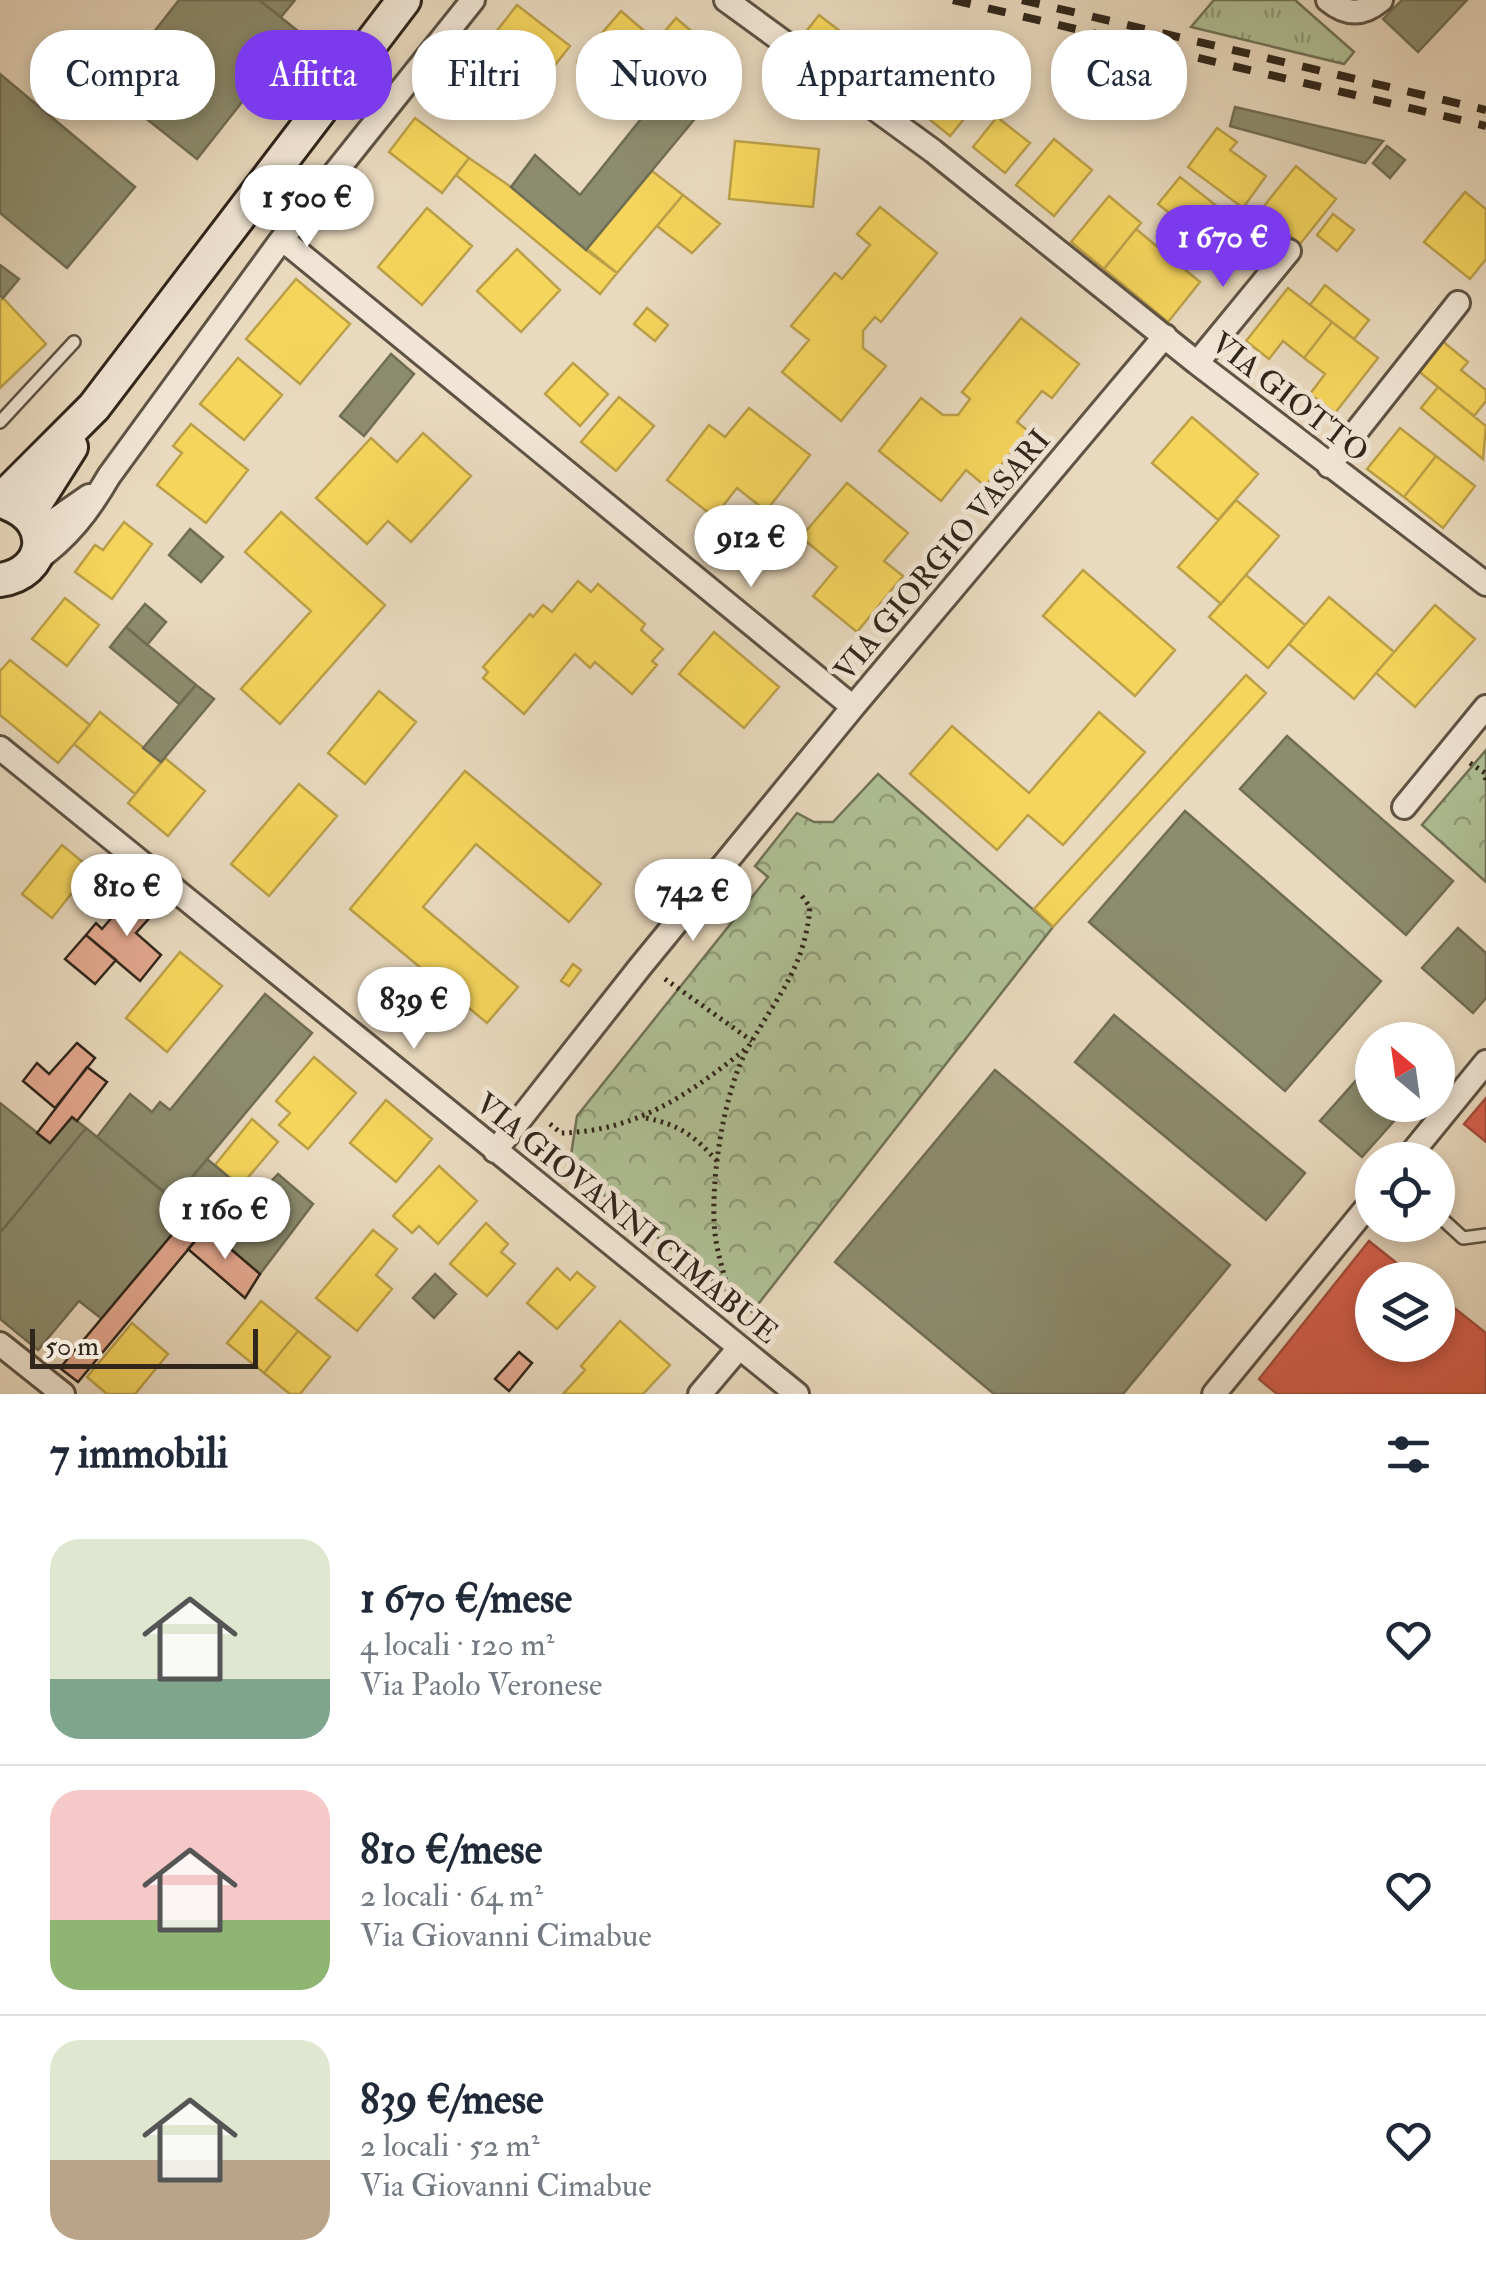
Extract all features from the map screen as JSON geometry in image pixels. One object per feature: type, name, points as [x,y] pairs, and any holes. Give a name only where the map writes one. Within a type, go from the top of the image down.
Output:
[{"type":"street","points":[[16,511],[54,477],[94,407],[404,0]]},
{"type":"street","points":[[12,580],[64,541],[89,510],[282,239],[473,0]]},
{"type":"street","name":"VIA GIOTTO","points":[[726,0],[933,151],[1329,466],[1482,574]]},
{"type":"street","points":[[1328,0],[1352,14],[1372,8],[1381,0]]},
{"type":"street","name":"VIA GIORGIO VASARI","points":[[282,239],[853,707],[1165,336]]},
{"type":"street","points":[[1197,363],[1289,251]]},
{"type":"street","points":[[1329,466],[1458,304]]},
{"type":"street","points":[[16,511],[53,521],[78,506],[110,476]]},
{"type":"street","points":[[12,580],[40,544],[16,511]]},
{"type":"street","points":[[1404,807],[1486,706]]},
{"type":"street","points":[[495,1151],[853,707]]},
{"type":"street","name":"VIA GIOVANNI CIMABUE","points":[[0,748],[797,1394]]},
{"type":"street","points":[[1421,1142],[1486,1062]]},
{"type":"street","points":[[1214,1394],[1355,1221]]},
{"type":"street","points":[[0,1344],[63,1394]]},
{"type":"street","points":[[700,1394],[739,1348]]},
{"type":"lane","points":[[0,422],[74,342]]},
{"type":"lane","points":[[1455,1231],[1463,1238],[1486,1235]]},
{"type":"path","points":[[528,1106],[561,1133],[644,1118],[694,1088],[747,1048],[796,969],[808,939],[810,907],[799,892]]},
{"type":"path","points":[[640,967],[752,1041]]},
{"type":"path","points":[[712,1326],[729,1294],[716,1238],[718,1162],[725,1120],[747,1048]]},
{"type":"path","points":[[644,1118],[674,1124],[718,1162]]},
{"type":"green space","points":[[1214,0],[1295,0],[1354,52],[1344,64],[1191,27]]},
{"type":"green space","points":[[1486,750],[1486,882],[1422,825]]},
{"type":"green space","points":[[878,774],[1053,927],[752,1312],[569,1168],[577,1116],[768,877],[755,866],[797,813],[814,822],[833,822]]},
{"type":"building: Abitazioni","points":[[517,5],[549,30],[497,30]]},
{"type":"building: Abitazioni","points":[[621,11],[643,30],[605,30]]},
{"type":"building: Abitazioni","points":[[819,15],[839,30],[807,30]]},
{"type":"building: Abitazioni","points":[[676,18],[690,30],[666,30]]},
{"type":"building: Abitazioni","points":[[556,35],[570,46],[556,64]]},
{"type":"building: Abitazioni","points":[[413,120],[418,120],[469,158],[442,193],[389,152]]},
{"type":"building: Abitazioni","points":[[930,120],[963,120],[950,136]]},
{"type":"building: Abitazioni","points":[[995,120],[1001,120],[1030,143],[1005,173],[973,147]]},
{"type":"building: Abitazioni","points":[[1217,128],[1237,142],[1230,150],[1266,176],[1243,208],[1188,167]]},
{"type":"building: Abitazioni","points":[[1054,139],[1092,170],[1054,216],[1016,185]]},
{"type":"building: Abitazioni","points":[[735,141],[819,149],[813,207],[729,199]]},
{"type":"building: Abitazioni","points":[[469,158],[617,273],[600,294],[456,175]]},
{"type":"building: Abitazioni","points":[[1296,166],[1336,199],[1300,244],[1260,211]]},
{"type":"building: Abitazioni","points":[[652,171],[683,195],[617,273],[586,250]]},
{"type":"building: Abitazioni","points":[[1180,177],[1257,238],[1235,265],[1158,204]]},
{"type":"building: Abitazioni","points":[[1465,192],[1486,209],[1486,259],[1470,279],[1424,242]]},
{"type":"building: Abitazioni","points":[[683,195],[720,224],[692,253],[657,226]]},
{"type":"building: Abitazioni","points":[[1109,196],[1141,223],[1104,269],[1071,242]]},
{"type":"building: Abitazioni","points":[[880,207],[937,253],[881,322],[875,317],[863,331],[863,348],[886,366],[841,421],[782,372],[809,340],[791,326],[835,273],[842,279],[870,245],[857,234]]},
{"type":"building: Abitazioni","points":[[427,208],[472,246],[422,305],[378,267]]},
{"type":"building: Abitazioni","points":[[1333,214],[1354,230],[1337,251],[1317,235]]},
{"type":"building: Abitazioni","points":[[1136,229],[1200,282],[1168,322],[1104,269]]},
{"type":"building: Abitazioni","points":[[517,249],[560,290],[521,332],[477,291]]},
{"type":"building: Abitazioni","points":[[296,279],[350,324],[300,384],[246,339]]},
{"type":"building: Abitazioni","points":[[1325,285],[1369,320],[1354,339],[1310,305]]},
{"type":"building: Abitazioni","points":[[1288,288],[1332,322],[1304,358],[1283,341],[1269,359],[1246,341]]},
{"type":"building: Abitazioni","points":[[3,298],[46,344],[0,388],[0,301]]},
{"type":"building: Abitazioni","points":[[647,308],[668,325],[655,341],[634,324]]},
{"type":"building: Abitazioni","points":[[1021,318],[1079,364],[1052,398],[1042,391],[1017,422],[1028,431],[985,486],[966,470],[941,501],[879,451],[921,398],[943,415],[958,415],[970,399],[962,392]]},
{"type":"building: Abitazioni","points":[[1332,322],[1378,358],[1335,413],[1310,394],[1325,374],[1304,358]]},
{"type":"building: Abitazioni","points":[[1441,340],[1468,362],[1461,370],[1486,390],[1486,401],[1474,416],[1417,370]]},
{"type":"building: Abitazioni","points":[[238,358],[282,395],[244,440],[200,404]]},
{"type":"building: Abitazioni","points":[[573,363],[608,394],[580,426],[545,394]]},
{"type":"building: Abitazioni","points":[[1438,387],[1486,426],[1483,459],[1421,408]]},
{"type":"building: Abitazioni","points":[[619,397],[654,426],[616,471],[581,442]]},
{"type":"building: Abitazioni","points":[[749,408],[810,455],[766,511],[737,488],[714,517],[667,480],[709,425],[725,437]]},
{"type":"building: Abitazioni","points":[[1192,417],[1258,474],[1218,520],[1152,463]]},
{"type":"building: Abitazioni","points":[[191,424],[248,470],[206,523],[157,485],[182,453],[173,446]]},
{"type":"building: Abitazioni","points":[[1400,428],[1436,456],[1404,497],[1367,469]]},
{"type":"building: Abitazioni","points":[[423,433],[471,476],[411,542],[388,521],[367,544],[316,498],[371,438],[397,462]]},
{"type":"building: Abitazioni","points":[[1436,456],[1475,486],[1443,528],[1404,497]]},
{"type":"building: Abitazioni","points":[[847,483],[908,533],[884,561],[903,576],[857,632],[813,596],[837,567],[801,537]]},
{"type":"building: Abitazioni","points":[[1236,500],[1279,536],[1221,604],[1178,567]]},
{"type":"building: Abitazioni","points":[[281,512],[385,605],[280,724],[241,689],[311,611],[245,552]]},
{"type":"building: Abitazioni","points":[[124,522],[152,544],[112,599],[75,572],[95,545],[103,550]]},
{"type":"building: Abitazioni","points":[[1083,570],[1175,650],[1135,696],[1043,616]]},
{"type":"building: Abitazioni","points":[[1246,575],[1305,625],[1268,668],[1209,617]]},
{"type":"building: Abitazioni","points":[[578,581],[591,592],[598,584],[645,624],[641,630],[663,649],[652,661],[657,665],[632,694],[595,662],[590,668],[575,654],[524,714],[483,678],[488,672],[483,667],[530,614],[533,617],[543,605],[552,612]]},
{"type":"building: Abitazioni","points":[[1329,597],[1394,652],[1354,699],[1289,644]]},
{"type":"building: Abitazioni","points":[[65,598],[99,625],[67,666],[32,639]]},
{"type":"building: Abitazioni","points":[[1435,605],[1475,639],[1415,707],[1376,673]]},
{"type":"building: Abitazioni","points":[[714,632],[779,687],[744,728],[679,674]]},
{"type":"building: Abitazioni","points":[[10,660],[90,725],[58,763],[0,715],[0,671]]},
{"type":"building: Abitazioni","points":[[1246,675],[1266,693],[1053,927],[1034,909]]},
{"type":"building: Abitazioni","points":[[379,691],[416,722],[365,784],[328,753]]},
{"type":"building: Abitazioni","points":[[100,712],[161,762],[135,794],[74,744]]},
{"type":"building: Abitazioni","points":[[1099,712],[1145,752],[1063,845],[1028,815],[997,850],[910,774],[952,726],[1029,793]]},
{"type":"building: Abitazioni","points":[[165,758],[205,791],[168,836],[128,803]]},
{"type":"building: Abitazioni","points":[[465,771],[601,884],[569,922],[476,844],[423,907],[518,987],[487,1023],[350,909]]},
{"type":"building: Abitazioni","points":[[299,784],[337,816],[269,896],[231,864]]},
{"type":"building: Abitazioni","points":[[62,845],[91,869],[52,918],[22,894]]},
{"type":"building: Abitazioni","points":[[180,952],[222,986],[167,1052],[126,1018]]},
{"type":"building: Abitazioni","points":[[573,964],[581,970],[569,986],[561,981]]},
{"type":"building: Abitazioni","points":[[314,1057],[356,1093],[308,1149],[279,1125],[290,1113],[276,1101]]},
{"type":"building: Abitazioni","points":[[386,1100],[432,1139],[396,1182],[350,1143]]},
{"type":"building: Abitazioni","points":[[252,1119],[278,1142],[240,1187],[215,1165]]},
{"type":"building: Abitazioni","points":[[439,1166],[477,1201],[438,1244],[419,1226],[412,1233],[393,1216]]},
{"type":"building: Abitazioni","points":[[486,1223],[508,1244],[501,1252],[515,1264],[487,1296],[450,1264]]},
{"type":"building: Abitazioni","points":[[373,1230],[397,1249],[376,1275],[392,1289],[357,1331],[316,1298]]},
{"type":"building: Abitazioni","points":[[557,1268],[570,1280],[577,1272],[595,1287],[557,1329],[527,1303]]},
{"type":"building: Abitazioni","points":[[261,1301],[298,1331],[264,1373],[227,1343]]},
{"type":"building: Abitazioni","points":[[620,1321],[670,1365],[643,1394],[563,1394],[585,1370],[581,1366]]},
{"type":"building: Abitazioni","points":[[132,1323],[168,1354],[135,1394],[107,1394],[87,1377]]},
{"type":"building: Abitazioni","points":[[298,1331],[330,1357],[300,1394],[290,1394],[264,1373]]},
{"type":"building: Negozi","points":[[1486,1098],[1486,1142],[1464,1124]]},
{"type":"building: Negozi","points":[[1368,1242],[1395,1262],[1355,1262],[1355,1362],[1455,1362],[1455,1308],[1486,1333],[1486,1394],[1277,1394],[1259,1379]]},
{"type":"building: Industria","points":[[179,0],[259,0],[297,30],[235,30],[235,111],[197,159],[148,120],[215,120],[215,30],[155,30]]},
{"type":"building: Industria","points":[[259,0],[295,0],[281,17]]},
{"type":"building: Industria","points":[[1402,0],[1467,0],[1418,52],[1383,19]]},
{"type":"building: Industria","points":[[0,74],[30,99],[30,120],[55,120],[135,187],[67,268],[0,213]]},
{"type":"building: Industria","points":[[1235,107],[1383,141],[1365,163],[1230,126]]},
{"type":"building: Industria","points":[[640,120],[694,120],[586,250],[511,187],[535,155],[580,195]]},
{"type":"building: Industria","points":[[1387,146],[1405,160],[1390,178],[1373,163]]},
{"type":"building: Industria","points":[[0,265],[19,279],[3,298],[0,296]]},
{"type":"building: Industria","points":[[391,354],[414,374],[364,436],[340,416]]},
{"type":"building: Industria","points":[[190,529],[223,557],[201,582],[169,555]]},
{"type":"building: Industria","points":[[145,604],[166,622],[147,645],[126,627]]},
{"type":"building: Industria","points":[[126,627],[196,685],[179,704],[110,647]]},
{"type":"building: Industria","points":[[196,685],[214,699],[161,762],[143,748]]},
{"type":"building: Industria","points":[[1287,736],[1453,881],[1406,935],[1240,789]]},
{"type":"building: Industria","points":[[1185,811],[1381,981],[1285,1091],[1089,922]]},
{"type":"building: Industria","points":[[1458,928],[1486,953],[1486,998],[1473,1013],[1422,968]]},
{"type":"building: Industria","points":[[265,994],[312,1033],[173,1200],[97,1137],[130,1094],[152,1112],[160,1102],[170,1110]]},
{"type":"building: Industria","points":[[1114,1015],[1305,1173],[1266,1220],[1075,1062]]},
{"type":"building: Industria","points":[[995,1070],[1230,1265],[1123,1394],[994,1394],[835,1262]]},
{"type":"building: Industria","points":[[1355,1082],[1355,1122],[1393,1122],[1375,1142],[1355,1142],[1355,1151],[1320,1121]]},
{"type":"building: Industria","points":[[0,1103],[50,1143],[72,1117],[86,1128],[0,1233]]},
{"type":"building: Industria","points":[[86,1128],[190,1213],[102,1319],[79,1301],[38,1350],[0,1319],[0,1233]]},
{"type":"building: Industria","points":[[207,1159],[255,1199],[278,1174],[313,1204],[260,1274],[173,1200]]},
{"type":"building: Industria","points":[[435,1274],[456,1294],[434,1318],[413,1298]]},
{"type":"building: Altro","points":[[131,895],[153,914],[136,933],[161,955],[140,981],[86,935],[96,923],[102,929]]},
{"type":"building: Altro","points":[[86,935],[116,960],[95,984],[65,959]]},
{"type":"building: Altro","points":[[77,1043],[95,1058],[55,1108],[23,1081],[37,1063],[49,1074]]},
{"type":"building: Altro","points":[[87,1067],[107,1082],[77,1121],[72,1117],[50,1143],[37,1133]]},
{"type":"building: Altro","points":[[190,1213],[206,1228],[78,1382],[60,1368]]},
{"type":"building: Altro","points":[[206,1228],[260,1274],[245,1298],[188,1249]]},
{"type":"building: Altro","points":[[519,1352],[532,1363],[509,1391],[495,1379]]},
{"type":"railway","points":[[953,0],[1486,126]]},
{"type":"railway","points":[[1022,0],[1486,110]]}]
